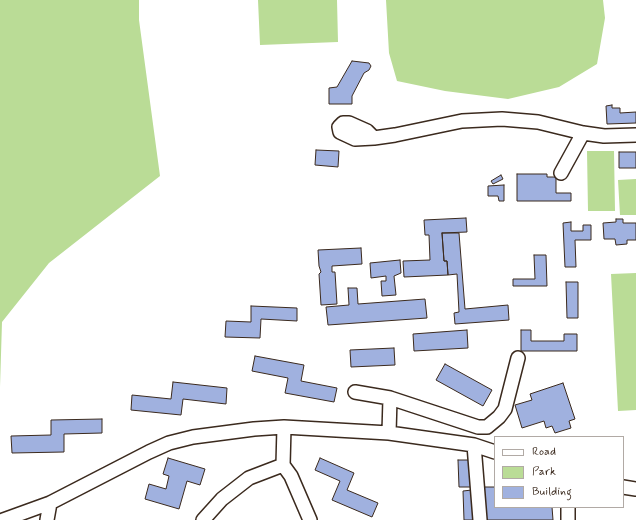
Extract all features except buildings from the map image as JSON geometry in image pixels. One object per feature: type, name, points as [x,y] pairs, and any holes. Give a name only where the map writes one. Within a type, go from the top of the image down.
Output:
[{"type":"street","points":[[374,138],[462,121],[483,120],[538,122],[583,133],[604,136],[636,135]]},
{"type":"street","points":[[561,173],[583,133]]},
{"type":"street","points":[[354,392],[390,398],[478,427],[487,428],[499,417],[504,409],[518,358]]},
{"type":"street","points":[[389,433],[390,398]]},
{"type":"street","points":[[284,427],[282,465],[291,476],[310,520]]},
{"type":"street","points":[[3,520],[50,503],[114,469],[169,443],[193,437],[284,427],[389,433],[474,445],[494,452]]},
{"type":"street","points":[[474,445],[480,520]]},
{"type":"street","points":[[203,520],[222,498],[249,478],[282,465]]},
{"type":"street","points":[[624,487],[636,489]]},
{"type":"street","points":[[47,520],[50,503]]},
{"type":"street","points":[[568,508],[568,520]]},
{"type":"green space","points":[[0,0],[139,0],[139,20],[160,176],[49,263],[2,322],[0,387]]},
{"type":"green space","points":[[258,0],[337,0],[338,42],[260,45]]},
{"type":"green space","points":[[386,0],[603,0],[605,18],[597,64],[559,87],[508,99],[445,91],[397,81],[389,53]]},
{"type":"green space","points":[[587,151],[614,151],[615,211],[588,211]]},
{"type":"green space","points":[[636,179],[636,215],[620,215],[618,180]]},
{"type":"green space","points":[[636,273],[636,410],[618,411],[611,274]]}]
